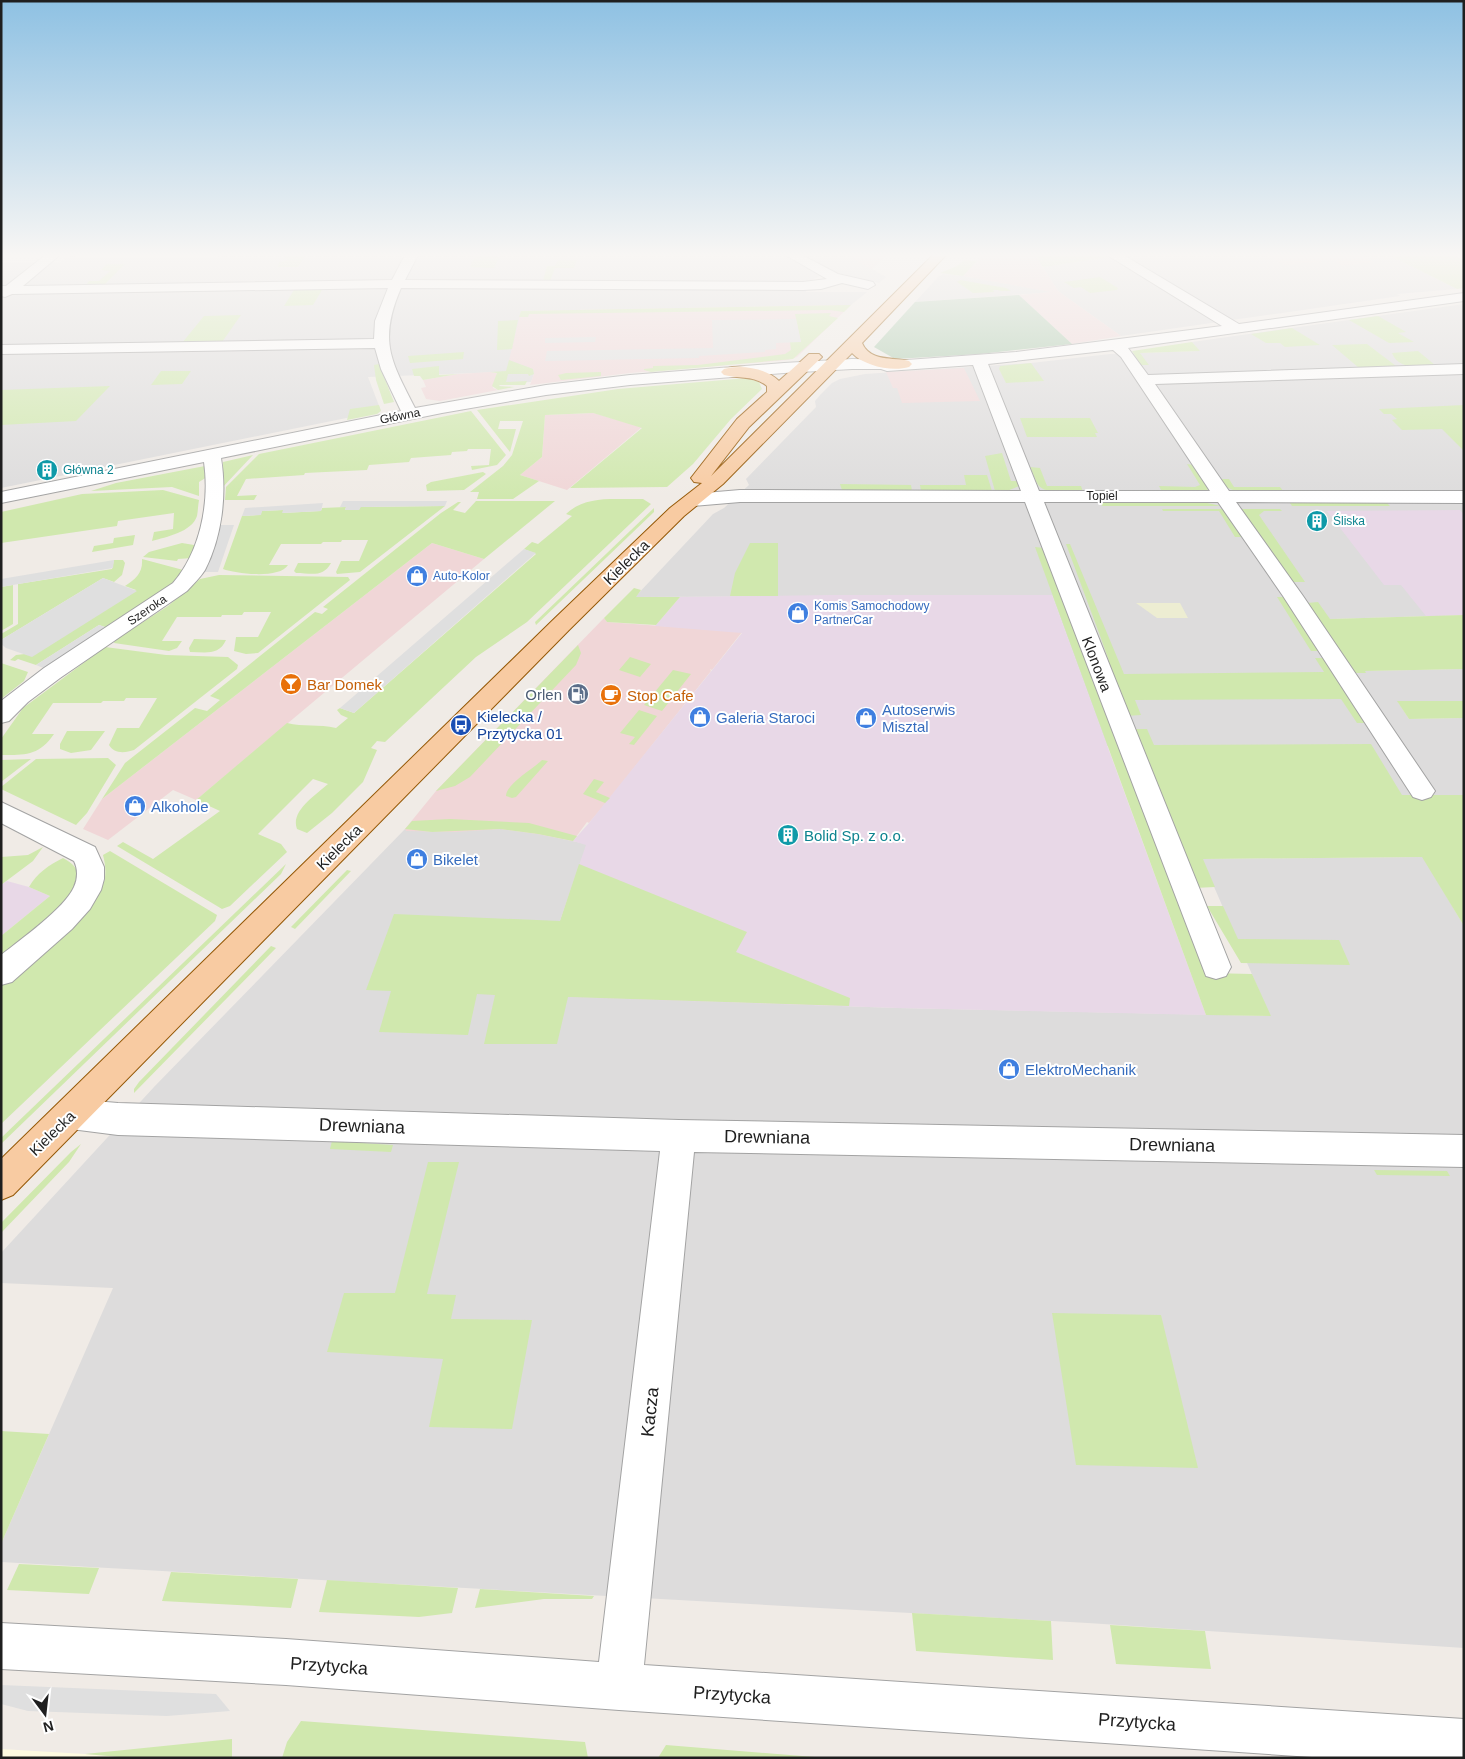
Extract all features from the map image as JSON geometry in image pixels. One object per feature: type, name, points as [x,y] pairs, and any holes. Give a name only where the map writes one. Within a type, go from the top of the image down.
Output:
[{"type":"main road","name":"Kielecka","points":[[1,1182],[561,625],[685,506],[717,480],[862,335]]},
{"type":"main road","points":[[854,343],[858,352],[866,357],[882,362],[904,364]]},
{"type":"main road","name":"Kielecka","points":[[685,506],[687,495],[731,437],[823,349]]},
{"type":"main road","points":[[729,372],[749,373],[768,378],[775,384],[776,392]]},
{"type":"street","points":[[381,335],[381,343],[410,414]]},
{"type":"street","name":"Główna","points":[[1,498],[410,414],[546,390],[630,380],[729,372],[979,360],[1117,346],[1193,335]]},
{"type":"street","points":[[1,350],[381,343]]},
{"type":"street","points":[[1117,346],[1126,354],[1293,596],[1422,791]]},
{"type":"street","name":"Klonowa","points":[[979,360],[1216,967]]},
{"type":"street","points":[[1144,380],[1464,369]]},
{"type":"street","name":"Szeroka","points":[[1,715],[20,697],[52,673],[180,587],[194,570],[204,547],[213,507],[212,455]]},
{"type":"street","points":[[717,480],[740,496]]},
{"type":"street","name":"Topiel","points":[[685,506],[740,496],[1464,498]]},
{"type":"street","points":[[1,812],[85,854],[91,869],[88,889],[75,909],[1,973]]},
{"type":"street","name":"Drewniana","points":[[71,1114],[118,1119],[679,1136],[1464,1151]]},
{"type":"street","name":"Kacza","points":[[619,1688],[679,1136]]},
{"type":"street","name":"Przytycka","points":[[1,1646],[286,1662],[619,1688],[1464,1743]]},
{"type":"shaded area","points":[[1,335],[526,335],[534,374],[531,382],[500,383],[502,372],[368,377],[381,411],[1,488]]},
{"type":"shaded area","points":[[515,335],[820,335],[797,357],[788,360],[630,373],[530,385],[534,374],[533,369],[509,360]]},
{"type":"shaded area","points":[[713,335],[799,335],[801,342],[776,343],[776,349],[765,350],[765,352],[699,356],[699,358],[545,361],[547,351],[713,348]]},
{"type":"shaded area","points":[[1062,335],[1121,336],[1072,344]]},
{"type":"shaded area","points":[[1241,335],[1464,335],[1464,615],[1330,619],[1364,671],[1464,669],[1464,701],[1398,702],[1409,719],[1464,718],[1464,795],[1402,795],[1107,746],[1052,595],[635,597],[713,514],[724,508],[749,485],[746,479],[816,407],[815,401],[821,394],[832,383],[840,379],[865,374],[1031,363],[1110,354],[1199,351],[1192,342]]},
{"type":"shaded area","points":[[596,337],[595,342],[545,343],[545,338]]},
{"type":"shaded area","points":[[964,368],[980,401],[902,403],[897,388],[893,388],[886,372]]},
{"type":"shaded area","points":[[497,373],[493,388],[498,390],[440,401],[426,399],[421,388],[426,387],[423,380],[458,374]]},
{"type":"shaded area","points":[[593,413],[642,427],[567,490],[520,475],[542,457],[545,415]]},
{"type":"shaded area","points":[[343,501],[447,501],[445,506],[361,507],[359,510],[345,510],[346,507],[340,507]]},
{"type":"shaded area","points":[[323,503],[321,511],[282,513],[283,510],[262,511],[261,515],[242,516],[245,508]]},
{"type":"shaded area","points":[[1460,510],[1464,515],[1464,615],[1426,616],[1401,585],[1384,585],[1327,511]]},
{"type":"shaded area","points":[[220,525],[234,525],[218,572],[204,572]]},
{"type":"shaded area","points":[[432,543],[484,559],[196,800],[173,790],[108,840],[83,829],[102,799]]},
{"type":"shaded area","points":[[524,549],[536,553],[354,713],[340,708]]},
{"type":"shaded area","points":[[114,560],[113,568],[1,587],[1,579]]},
{"type":"shaded area","points":[[103,578],[137,591],[32,657],[6,648],[1,644],[1,640]]},
{"type":"shaded area","points":[[1052,595],[1206,1015],[898,1008],[534,996],[586,845],[573,841],[742,633],[655,626],[680,597]]},
{"type":"shaded area","points":[[604,618],[607,622],[742,632],[712,670],[710,669],[711,671],[610,798],[589,823],[587,822],[573,841],[500,829],[455,832],[406,831],[405,829],[436,791]]},
{"type":"shaded area","points":[[99,625],[108,628],[46,669],[36,665]]},
{"type":"shaded area","points":[[405,829],[432,832],[501,829],[587,844],[534,995],[898,1008],[1270,1016],[1202,859],[1423,857],[1464,926],[1464,1648],[1088,1623],[1,1562],[1,1544],[113,1288],[1,1283],[1,1253],[154,1087]]},
{"type":"shaded area","points":[[7,881],[29,887],[50,896],[1,936],[1,885]]},
{"type":"shaded area","points":[[1,1685],[216,1694],[230,1711],[167,1716],[28,1711],[1,1704]]},
{"type":"shaded area","points":[[1,1749],[85,1754],[131,1758],[1,1758]]},
{"type":"green space","points":[[188,335],[227,335],[222,342],[182,343]]},
{"type":"green space","points":[[498,335],[515,335],[512,349],[497,350]]},
{"type":"green space","points":[[800,335],[819,335],[793,359],[651,372],[644,370],[653,368],[653,366],[698,365],[785,354],[791,350],[790,342],[801,342]]},
{"type":"green space","points":[[885,335],[1062,335],[1072,344],[980,354],[895,359],[874,347]]},
{"type":"green space","points":[[1253,335],[1304,335],[1320,345],[1285,347],[1280,343],[1266,343]]},
{"type":"green space","points":[[1375,335],[1402,335],[1414,342],[1389,343]]},
{"type":"green space","points":[[1192,342],[1200,351],[1140,353],[1149,365],[1141,365],[1132,351]]},
{"type":"green space","points":[[1367,344],[1396,366],[1359,368],[1332,345]]},
{"type":"green space","points":[[1418,351],[1435,365],[1405,365],[1395,359],[1392,353]]},
{"type":"green space","points":[[464,352],[463,359],[410,363],[408,356]]},
{"type":"green space","points":[[509,360],[533,369],[534,374],[529,376],[528,374],[508,374],[506,382],[527,381],[525,385],[500,385],[514,387],[498,390],[492,386],[497,373],[490,372],[506,371]]},
{"type":"green space","points":[[1031,363],[1044,381],[1006,383],[999,369],[1000,366]]},
{"type":"green space","points":[[379,364],[394,402],[384,404],[376,380],[374,365]]},
{"type":"green space","points":[[439,366],[439,375],[458,374],[423,380],[420,376],[414,376],[412,369]]},
{"type":"green space","points":[[161,371],[191,371],[182,384],[151,385]]},
{"type":"green space","points":[[601,372],[601,376],[561,380],[558,375],[566,373]]},
{"type":"green space","points":[[747,378],[759,382],[762,389],[731,419],[693,464],[667,487],[570,488],[642,428],[593,413],[545,415],[542,457],[520,475],[539,481],[513,499],[477,499],[479,492],[470,492],[503,466],[512,455],[523,421],[500,421],[498,429],[516,429],[510,452],[477,410],[618,389]]},
{"type":"green space","points":[[110,386],[76,421],[1,425],[1,390]]},
{"type":"green space","points":[[379,405],[381,411],[377,414],[347,420],[350,409]]},
{"type":"green space","points":[[1464,405],[1464,451],[1442,429],[1402,430],[1392,420],[1397,419],[1391,414],[1384,414],[1379,409]]},
{"type":"green space","points":[[471,411],[506,455],[497,465],[472,470],[471,466],[489,465],[491,449],[468,449],[467,451],[452,452],[451,455],[411,458],[409,462],[369,465],[367,470],[305,473],[304,475],[246,479],[237,496],[257,495],[254,500],[225,500],[226,487],[259,454]]},
{"type":"green space","points":[[1020,418],[1090,418],[1098,433],[1095,433],[1097,437],[1027,437]]},
{"type":"green space","points":[[1002,453],[1011,481],[1018,481],[1019,486],[1007,491],[995,491],[985,456]]},
{"type":"green space","points":[[253,455],[221,489],[223,462]]},
{"type":"green space","points":[[1187,464],[1195,465],[1209,489],[1204,491],[1162,492],[1159,486],[1195,487],[1200,485]]},
{"type":"green space","points":[[205,466],[207,477],[199,482],[199,496],[172,487],[91,491],[116,483]]},
{"type":"green space","points":[[1030,467],[1040,468],[1047,486],[1081,486],[1083,492],[1054,492],[1043,489],[1039,486]]},
{"type":"green space","points":[[483,472],[486,474],[464,490],[427,491],[426,485],[431,482]]},
{"type":"green space","points":[[964,475],[987,475],[992,491],[921,491],[920,485],[966,485]]},
{"type":"green space","points":[[1219,479],[1229,479],[1234,487],[1280,487],[1284,492],[1233,490],[1226,487]]},
{"type":"green space","points":[[840,484],[911,485],[912,491],[842,490]]},
{"type":"green space","points":[[163,490],[199,500],[197,516],[194,522],[184,530],[171,536],[152,541],[154,532],[173,529],[174,513],[118,521],[117,526],[1,543],[1,512],[82,494]]},
{"type":"green space","points":[[602,499],[643,499],[651,504],[527,622],[476,657],[385,742],[377,741],[371,748],[377,750],[363,782],[332,813],[307,833],[297,829],[297,816],[305,804],[328,784],[313,779],[258,834],[281,844],[287,852],[230,906],[222,909],[117,846],[123,842],[153,859],[220,811],[196,800],[287,723],[336,728],[348,718],[341,715],[337,710],[340,708],[354,713],[536,554],[524,549],[532,542],[538,544],[572,516],[566,514],[574,508],[583,503]]},
{"type":"green space","points":[[476,501],[555,501],[484,559],[432,543],[102,799],[125,763],[195,708],[207,711],[220,700],[210,696],[315,612],[322,614],[328,609],[323,607],[441,513],[461,502],[453,510],[465,513]]},
{"type":"green space","points":[[1100,501],[1198,501],[1221,506],[1102,506]]},
{"type":"green space","points":[[1386,502],[1390,506],[1292,506],[1290,503]]},
{"type":"green space","points":[[445,506],[360,572],[337,574],[336,572],[341,561],[359,561],[368,540],[342,540],[341,542],[323,542],[321,544],[281,544],[269,565],[288,565],[283,569],[268,574],[248,574],[223,569],[242,516],[260,515],[262,511],[283,510],[283,513],[321,511],[322,508],[346,507],[345,510],[359,510],[360,507]]},
{"type":"green space","points":[[654,508],[654,512],[536,625],[535,622]]},
{"type":"green space","points":[[1162,509],[1226,509],[1243,537],[1235,537],[1219,511],[1163,511]]},
{"type":"green space","points":[[1241,509],[1280,509],[1282,511],[1264,511],[1259,515],[1305,582],[1292,582]]},
{"type":"green space","points":[[135,535],[133,545],[92,552],[94,546],[113,543],[114,538]]},
{"type":"green space","points":[[182,543],[194,545],[192,558],[178,559],[177,561],[143,557],[149,552]]},
{"type":"green space","points":[[750,543],[778,543],[778,596],[730,596],[735,573]]},
{"type":"green space","points":[[1066,544],[1070,544],[1124,674],[1324,672],[1315,658],[1324,658],[1366,723],[1357,723],[1341,699],[1135,700],[1141,715],[1126,716],[1109,673],[1109,661]]},
{"type":"green space","points":[[1035,547],[1044,548],[1209,973],[1252,974],[1271,1016],[1206,1015]]},
{"type":"green space","points":[[142,559],[187,571],[178,581],[108,628],[99,625],[36,665],[18,659],[15,661],[10,660],[16,655],[25,654],[136,590],[125,586],[138,575]]},
{"type":"green space","points":[[114,560],[123,560],[125,563],[122,575],[114,582],[103,578],[1,640],[1,634],[18,624],[18,584],[112,569]]},
{"type":"green space","points":[[298,563],[331,563],[324,571],[312,574],[296,573],[294,571]]},
{"type":"green space","points":[[219,575],[348,577],[350,580],[258,653],[246,654],[234,651],[236,637],[258,637],[271,612],[244,612],[242,615],[222,615],[221,617],[177,617],[162,641],[182,641],[177,648],[169,651],[114,643],[115,640],[168,606],[200,579]]},
{"type":"green space","points":[[13,585],[13,624],[1,631],[1,587]]},
{"type":"green space","points":[[634,588],[641,590],[636,597],[680,597],[656,625],[607,622],[604,618]]},
{"type":"green space","points":[[1277,597],[1285,597],[1320,651],[1311,651]]},
{"type":"green space","points":[[1318,602],[1330,619],[1464,615],[1464,669],[1365,671],[1366,673],[1354,673],[1307,603]]},
{"type":"green space","points":[[1136,603],[1180,603],[1188,618],[1157,618]]},
{"type":"green space","points":[[194,639],[226,640],[220,649],[215,651],[190,652],[189,648]]},
{"type":"green space","points":[[578,645],[581,653],[576,665],[470,777],[455,786],[436,791]]},
{"type":"green space","points":[[105,647],[166,655],[228,657],[238,665],[237,669],[134,750],[120,752],[114,750],[109,745],[117,728],[139,728],[157,698],[126,698],[124,701],[103,701],[101,703],[53,703],[32,734],[54,734],[43,747],[31,753],[1,755],[1,739],[23,708]]},
{"type":"green space","points":[[630,657],[651,664],[640,677],[619,670]]},
{"type":"green space","points":[[1,663],[28,672],[24,681],[1,699]]},
{"type":"green space","points":[[673,670],[691,674],[662,711],[644,705]]},
{"type":"green space","points":[[1397,701],[1464,701],[1464,718],[1409,719]]},
{"type":"green space","points":[[639,710],[657,716],[634,745],[629,744],[635,737],[620,733]]},
{"type":"green space","points":[[1129,729],[1147,729],[1154,745],[1371,744],[1402,795],[1464,795],[1464,926],[1422,857],[1203,859],[1215,887],[1194,888]]},
{"type":"green space","points":[[67,731],[105,731],[91,750],[71,753],[60,749],[60,744]]},
{"type":"green space","points":[[108,758],[116,765],[87,813],[76,825],[1,789],[1,787],[36,759]]},
{"type":"green space","points":[[31,759],[1,782],[1,760]]},
{"type":"green space","points":[[542,760],[548,761],[516,797],[506,796],[507,791],[515,782]]},
{"type":"green space","points":[[594,779],[604,782],[596,792],[610,798],[605,803],[583,794]]},
{"type":"green space","points":[[450,819],[529,823],[577,836],[573,841],[500,829],[432,832],[405,829],[412,821]]},
{"type":"green space","points":[[43,847],[33,861],[1,885],[1,857],[28,855]]},
{"type":"green space","points":[[110,851],[217,915],[215,921],[1,1124],[1,986],[84,914],[103,885],[105,864],[103,855]]},
{"type":"green space","points":[[63,858],[74,866],[78,875],[77,885],[72,895],[54,914],[1,958],[1,936],[50,896],[29,887],[44,870]]},
{"type":"green space","points":[[286,864],[281,874],[1,1144],[1,1138]]},
{"type":"green space","points":[[579,864],[747,932],[736,952],[850,998],[849,1006],[568,997],[557,1044],[484,1044],[495,995],[477,994],[468,1035],[379,1032],[391,991],[366,990],[394,914],[560,921]]},
{"type":"green space","points":[[347,870],[351,871],[295,929],[291,927]]},
{"type":"green space","points":[[1207,906],[1223,906],[1238,939],[1339,940],[1350,965],[1241,963]]},
{"type":"green space","points":[[271,946],[276,948],[134,1093],[134,1089],[139,1082]]},
{"type":"green space","points":[[332,1141],[393,1145],[391,1152],[330,1149]]},
{"type":"green space","points":[[81,1144],[69,1162],[1,1233],[1,1223]]},
{"type":"green space","points":[[428,1162],[459,1162],[427,1294],[456,1295],[451,1319],[532,1320],[512,1429],[429,1427],[443,1359],[327,1352],[344,1293],[395,1293]]},
{"type":"green space","points":[[1374,1170],[1447,1171],[1450,1176],[1377,1175]]},
{"type":"green space","points":[[1052,1313],[1161,1315],[1198,1468],[1076,1465]]},
{"type":"green space","points":[[1,1431],[49,1434],[1,1544]]},
{"type":"green space","points":[[19,1564],[99,1568],[89,1594],[7,1590]]},
{"type":"green space","points":[[171,1572],[298,1579],[291,1608],[162,1601]]},
{"type":"green space","points":[[327,1580],[458,1588],[452,1613],[419,1617],[319,1612]]},
{"type":"green space","points":[[480,1589],[594,1596],[592,1599],[544,1599],[475,1608]]},
{"type":"green space","points":[[912,1613],[1051,1621],[1053,1660],[916,1651]]},
{"type":"green space","points":[[1110,1625],[1205,1631],[1211,1669],[1116,1664]]},
{"type":"green space","points":[[301,1721],[585,1742],[588,1758],[282,1758],[287,1742]]},
{"type":"green space","points":[[232,1739],[232,1758],[131,1758],[85,1754]]},
{"type":"green space","points":[[666,1745],[827,1758],[658,1758]]},
{"type":"place","name":"Główna 2","points":[[47,470]]},
{"type":"place","name":"Śliska","points":[[1317,521]]},
{"type":"place","name":"Auto-Kolor","points":[[417,576]]},
{"type":"place","name":"Komis Samochodowy PartnerCar","points":[[798,613]]},
{"type":"place","name":"Bar Domek","points":[[291,684]]},
{"type":"place","name":"Orlen","points":[[578,694]]},
{"type":"place","name":"Stop Cafe","points":[[611,695]]},
{"type":"place","name":"Galeria Staroci","points":[[700,717]]},
{"type":"place","name":"Autoserwis Misztal","points":[[866,718]]},
{"type":"place","name":"Kielecka / Przytycka 01","points":[[461,725]]},
{"type":"place","name":"Alkohole","points":[[135,806]]},
{"type":"place","name":"Bolid Sp. z o.o.","points":[[788,835]]},
{"type":"place","name":"Bikelet","points":[[417,859]]},
{"type":"place","name":"ElektroMechanik","points":[[1009,1069]]}]
